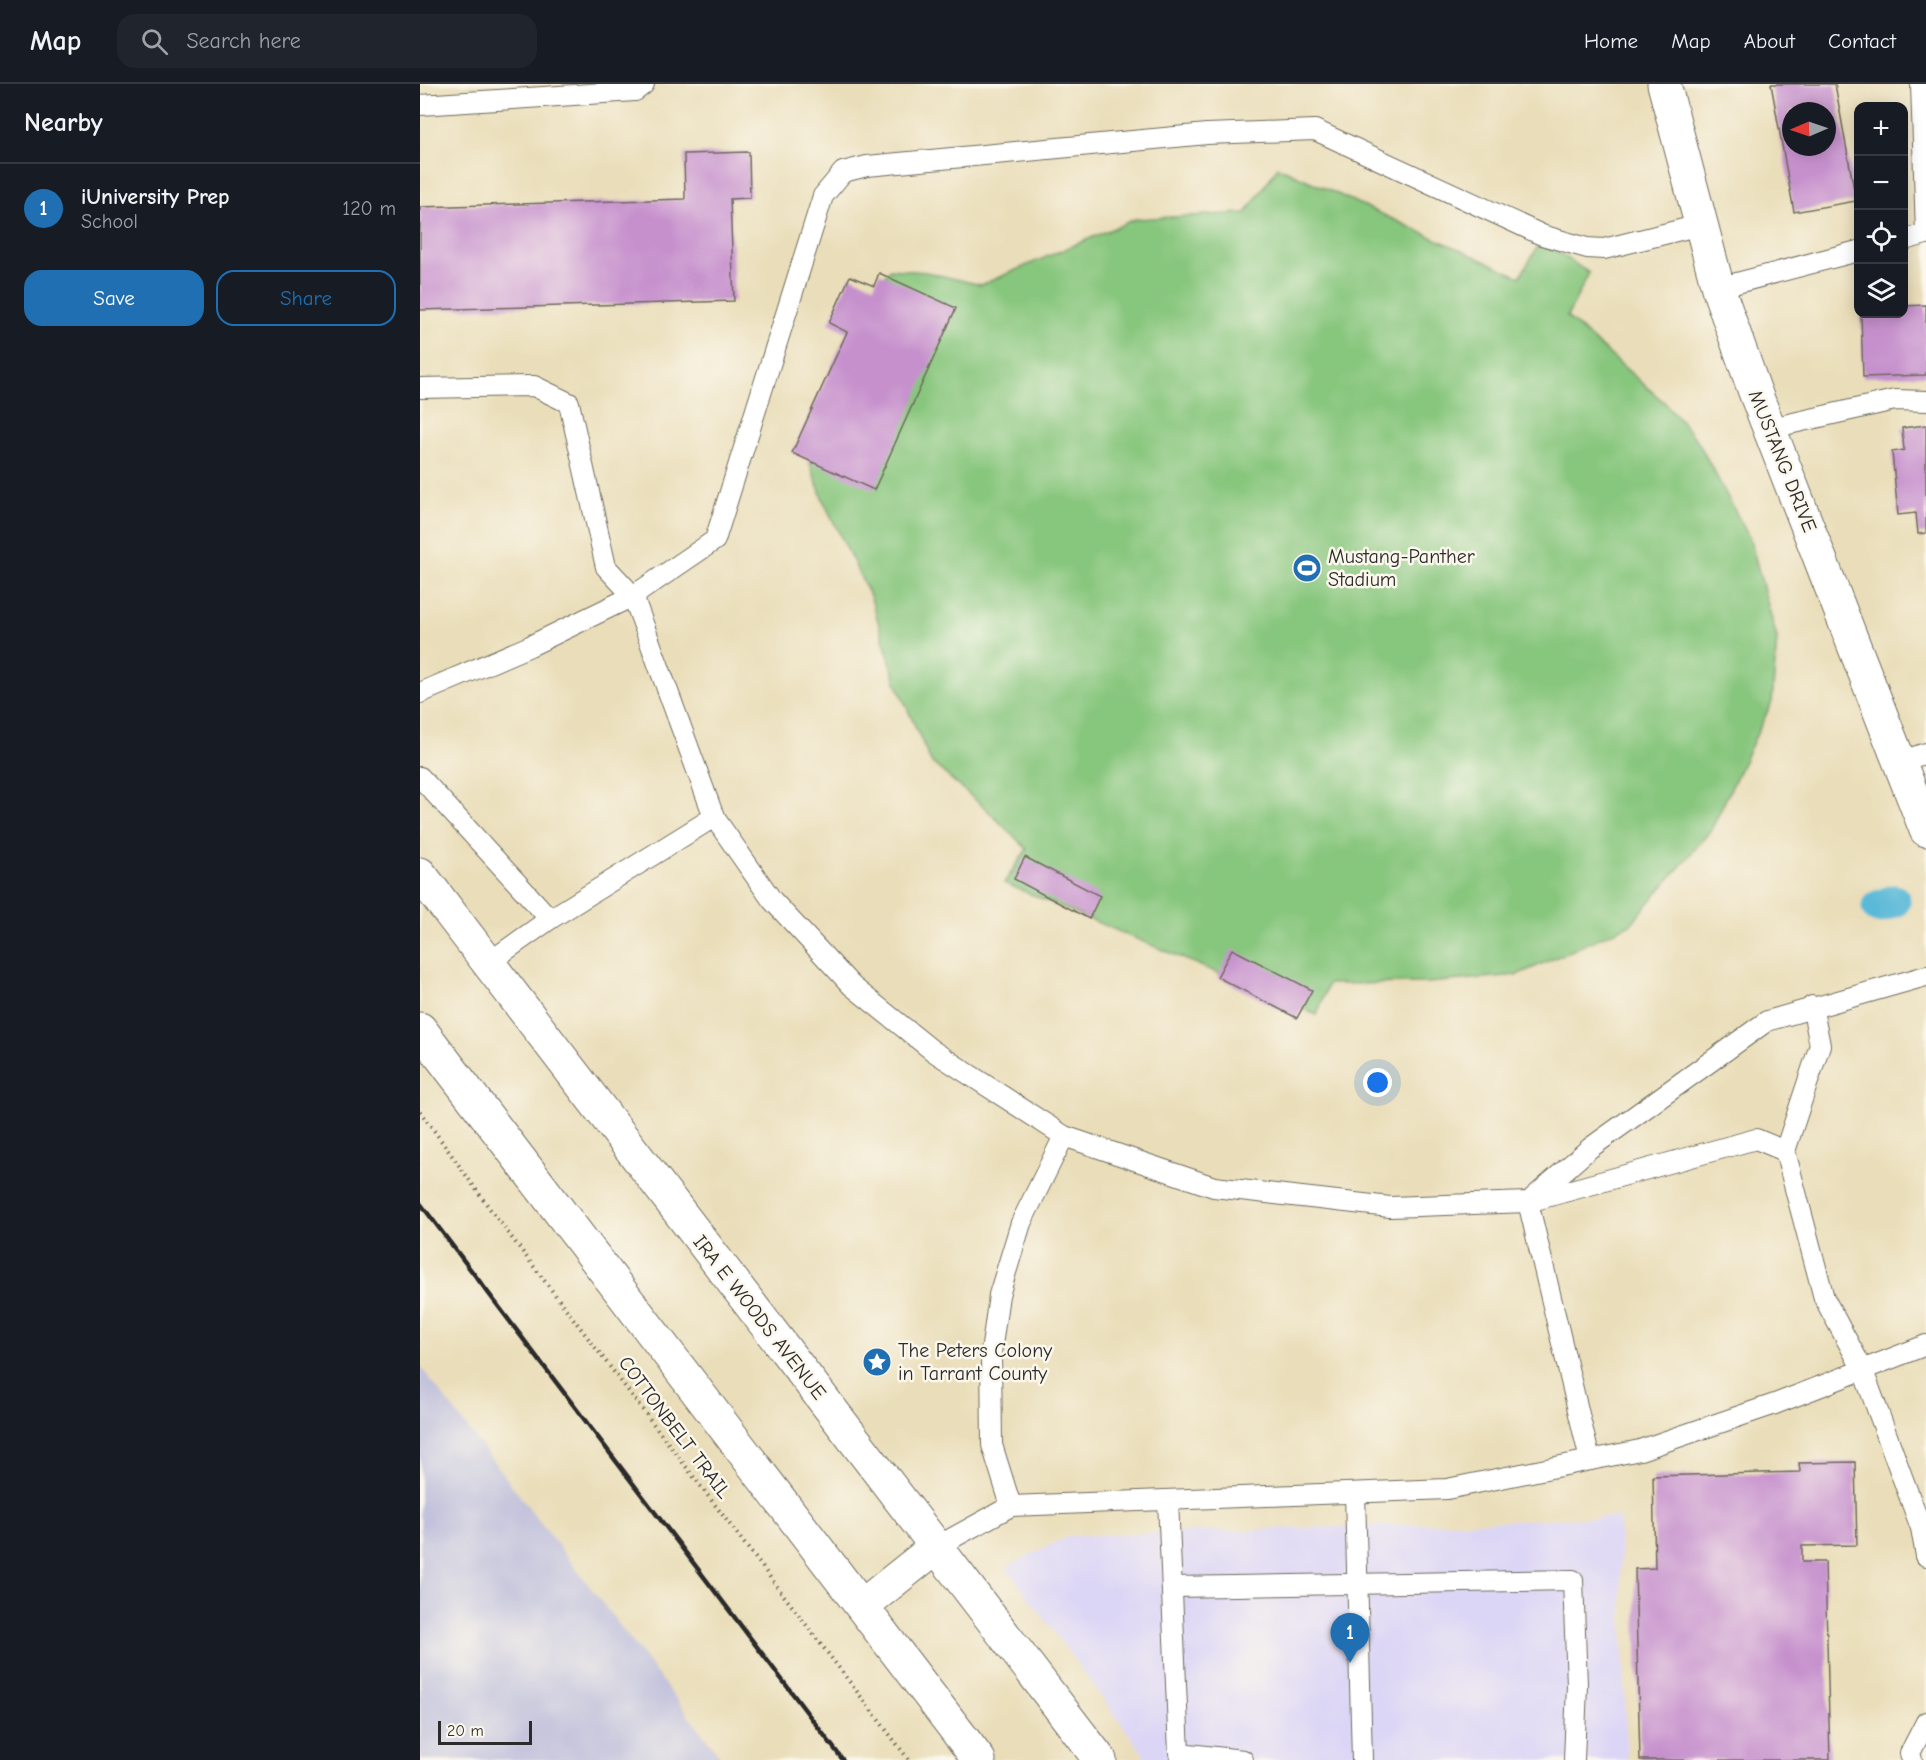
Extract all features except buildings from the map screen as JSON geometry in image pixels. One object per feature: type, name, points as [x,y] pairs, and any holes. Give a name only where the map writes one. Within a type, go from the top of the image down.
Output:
[{"type":"main road","name":"MUSTANG DRIVE","points":[[1664,84],[1718,288],[1771,428],[1913,757],[1926,830]]},
{"type":"main road","name":"IRA E WOODS AVENUE","points":[[420,874],[1100,1760]]},
{"type":"main road","points":[[420,1029],[979,1760]]},
{"type":"main road","points":[[862,1606],[936,1547]]},
{"type":"lane","points":[[420,105],[635,90],[644,84]]},
{"type":"lane","points":[[1908,239],[1926,234],[1922,84]]},
{"type":"lane","points":[[420,693],[530,646],[633,596],[715,540],[823,196],[843,172],[867,166],[1208,134],[1315,130],[1542,235],[1587,249],[1604,249],[1657,238],[1700,225]]},
{"type":"lane","points":[[1718,288],[1854,252]]},
{"type":"lane","points":[[420,388],[534,386],[569,403],[606,567],[633,596],[714,817],[772,900],[852,986],[933,1051],[1064,1136],[1214,1187],[1390,1207],[1528,1202],[1756,1139],[1785,1151]]},
{"type":"lane","points":[[1771,428],[1895,400],[1926,401]]},
{"type":"lane","points":[[420,777],[550,919]]},
{"type":"lane","points":[[488,963],[550,919],[714,817]]},
{"type":"lane","points":[[1528,1202],[1590,1148],[1767,1021],[1812,1006],[1926,976]]},
{"type":"lane","points":[[1812,1006],[1820,1045],[1785,1151],[1824,1298],[1862,1368],[1921,1528],[1926,1556]]},
{"type":"lane","points":[[1011,1506],[992,1445],[991,1353],[999,1295],[1021,1223],[1064,1136]]},
{"type":"lane","points":[[1528,1202],[1590,1460]]},
{"type":"lane","points":[[936,1547],[1011,1506],[1447,1489],[1640,1450],[1775,1404],[1862,1368],[1926,1345]]},
{"type":"lane","points":[[1355,1493],[1355,1584],[1362,1760]]},
{"type":"lane","points":[[1168,1500],[1179,1753],[1243,1760]]},
{"type":"lane","points":[[1172,1587],[1573,1580],[1577,1686],[1574,1760]]},
{"type":"lane","points":[[1912,1760],[1910,1753],[1926,1722]]},
{"type":"path","name":"COTTONBELT TRAIL","points":[[420,1111],[493,1213],[909,1760]]},
{"type":"shaded area","points":[[420,1366],[723,1760],[420,1760]]},
{"type":"shaded area","points":[[1619,1517],[1627,1760],[1148,1760],[1006,1567],[1069,1536]]},
{"type":"green space","name":"Mustang-Panther Stadium","points":[[1278,167],[1520,277],[1541,241],[1589,273],[1567,317],[1665,403],[1697,440],[1750,539],[1777,638],[1772,702],[1711,830],[1631,924],[1517,975],[1427,983],[1328,984],[1317,1015],[1004,883],[1027,849],[985,808],[931,762],[897,685],[871,598],[823,500],[802,441],[868,298],[890,269],[926,272],[981,285],[1135,219],[1246,213]]},
{"type":"waterway","points":[[1878,907],[1894,901]]},
{"type":"railway","points":[[420,1203],[843,1760]]},
{"type":"place","name":"Mustang-Panther Stadium","points":[[1307,568]]},
{"type":"place","name":"The Peters Colony in Tarrant County","points":[[877,1362]]},
{"type":"place","name":"iUniversity Prep","points":[[1350,1663]]}]
